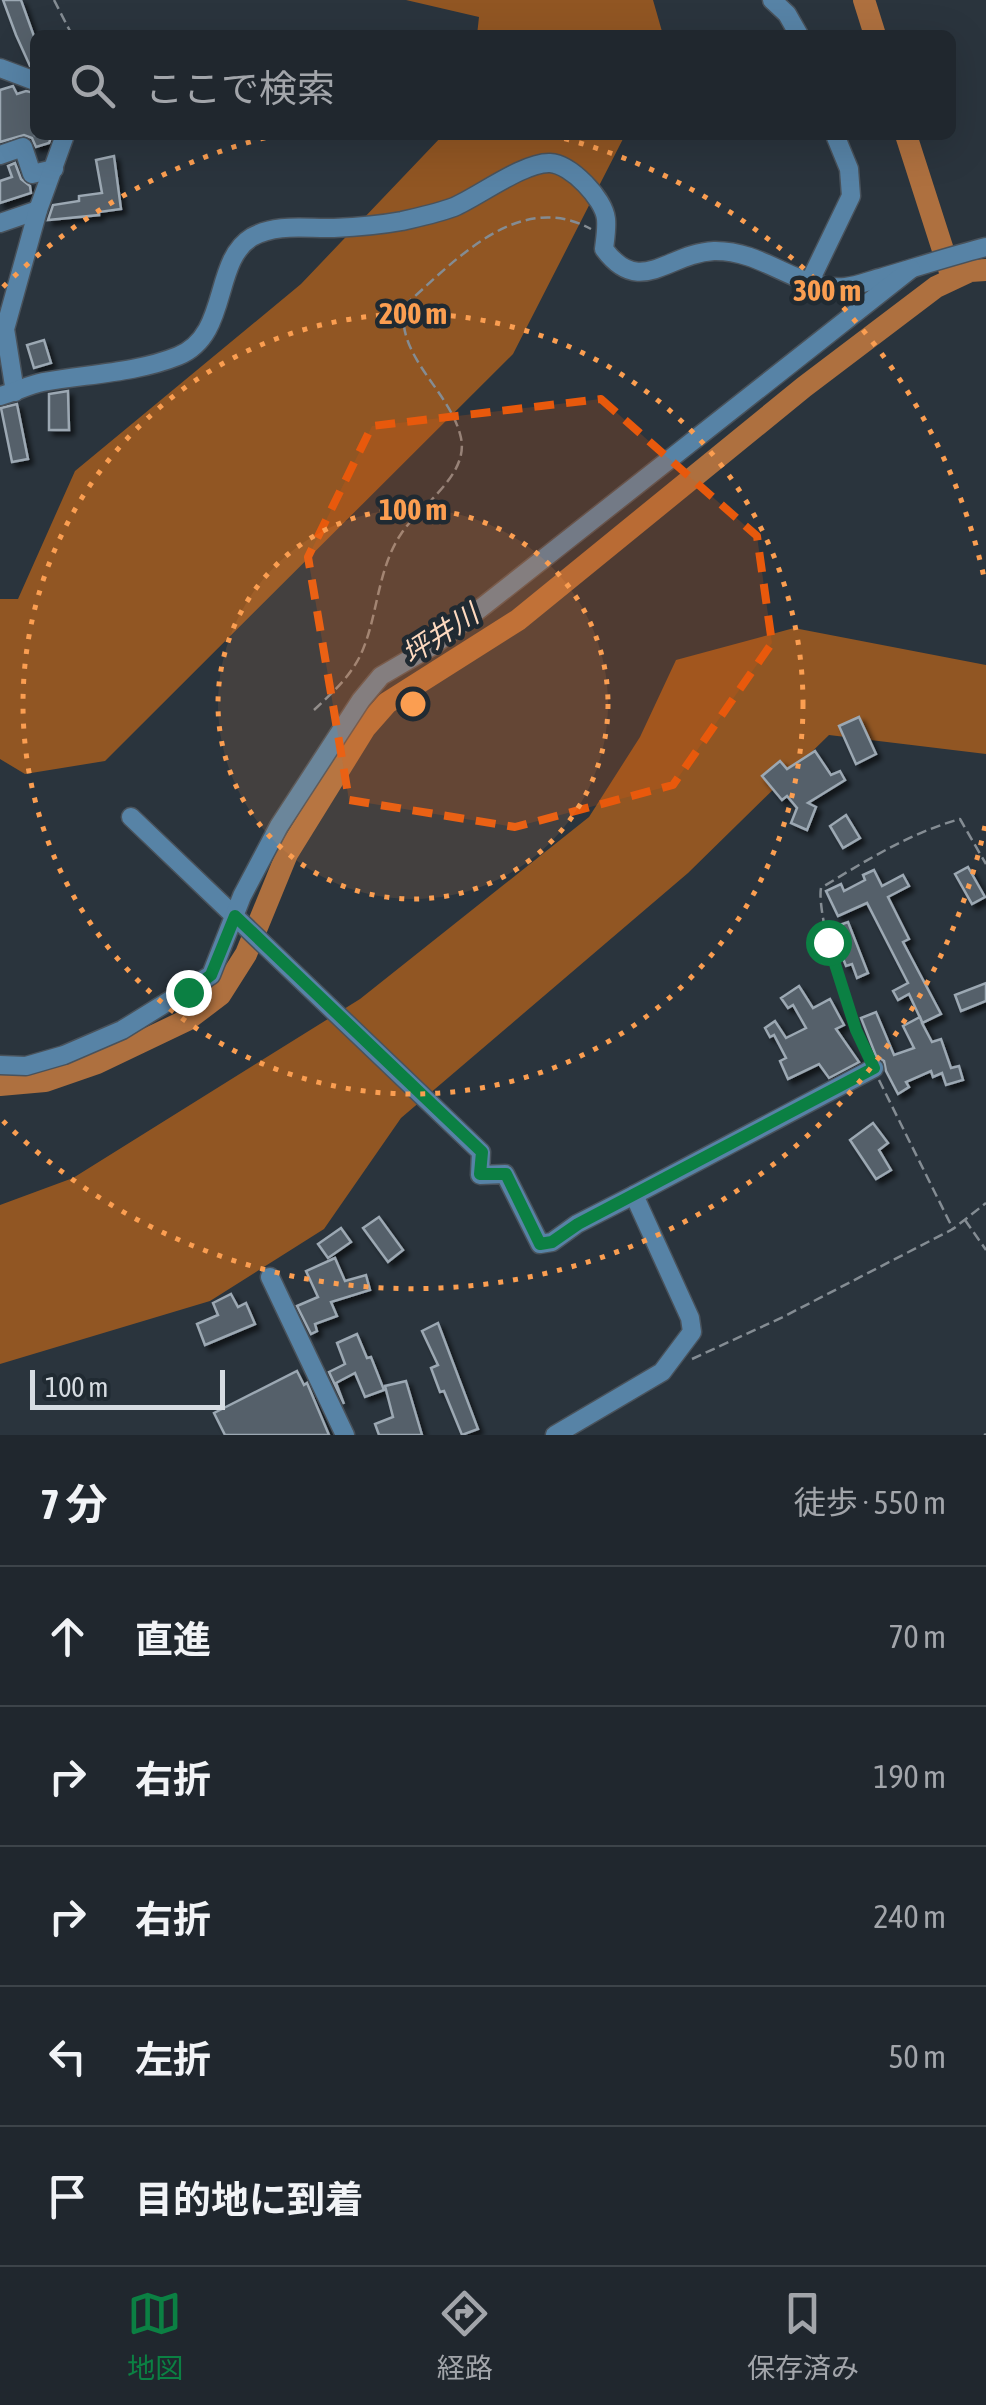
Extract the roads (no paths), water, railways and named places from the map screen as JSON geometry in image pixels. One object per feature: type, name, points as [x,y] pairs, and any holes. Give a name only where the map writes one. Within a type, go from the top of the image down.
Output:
[{"type":"street","points":[[772,0],[796,30]]},
{"type":"street","points":[[0,68],[30,79]]},
{"type":"street","points":[[64,140],[38,210],[3,336],[7,394],[30,385],[180,355],[199,342],[210,328],[229,269],[252,237],[288,227],[333,228],[418,217],[451,208],[548,162],[566,167],[583,180],[607,215],[604,249],[626,271],[642,274],[686,256],[713,251],[751,255],[809,284],[846,287],[986,247]]},
{"type":"street","points":[[809,284],[851,196],[849,169],[837,140]]},
{"type":"street","points":[[0,155],[23,147],[32,174],[54,169]]},
{"type":"street","points":[[0,223],[38,210]]},
{"type":"street","points":[[0,1065],[26,1066],[64,1055],[122,1030],[211,975],[240,920],[278,826],[381,676],[434,644],[920,266]]},
{"type":"street","points":[[131,817],[482,1152],[480,1174],[506,1174],[540,1244],[552,1242],[634,1194],[874,1068]]},
{"type":"street","points":[[555,1435],[662,1372],[692,1332],[690,1318],[634,1194]]},
{"type":"street","points":[[270,1277],[345,1435]]},
{"type":"waterway","points":[[864,0],[873,30]]},
{"type":"waterway","points":[[908,140],[952,278]]},
{"type":"waterway","name":"坪井川","points":[[0,1085],[45,1081],[97,1063],[187,1020],[220,995],[246,954],[287,854],[365,728],[387,703],[518,620],[804,387],[936,287],[970,271],[986,270]]}]
